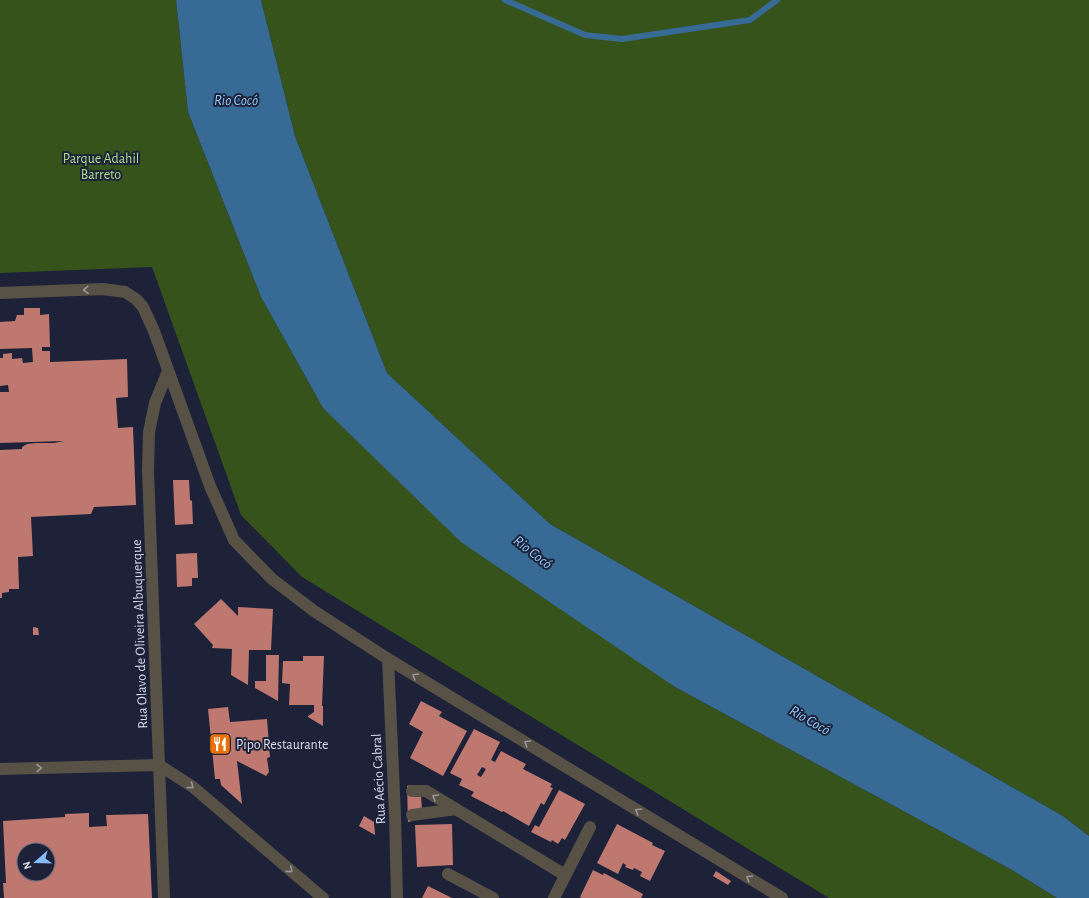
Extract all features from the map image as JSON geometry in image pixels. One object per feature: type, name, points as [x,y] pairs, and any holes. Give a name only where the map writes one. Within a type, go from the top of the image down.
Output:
[{"type":"street","points":[[0,293],[103,289],[125,292],[136,299],[143,307],[154,331],[210,486],[234,540],[272,579],[314,611],[388,659],[782,898]]},
{"type":"street","name":"Rua Olavo de Oliveira Albuquerque","points":[[164,898],[148,471],[149,432],[155,403],[168,371]]},
{"type":"street","name":"Rua Aécio Cabral","points":[[388,659],[397,898]]},
{"type":"street","points":[[0,769],[159,765],[193,787],[323,898]]},
{"type":"street","points":[[394,791],[426,791],[565,875]]},
{"type":"street","points":[[395,815],[410,815],[456,809]]},
{"type":"street","points":[[554,898],[590,827]]},
{"type":"street","points":[[448,874],[493,898]]},
{"type":"green space","name":"Parque Adahil Barreto","points":[[0,0],[176,0],[188,112],[261,297],[323,408],[675,687],[1012,870],[1057,898],[829,898],[302,577],[241,515],[152,267],[0,273]]},
{"type":"green space","points":[[261,0],[1089,0],[1089,836],[1063,816],[550,524],[387,373],[295,136]]},
{"type":"water","name":"Rio Cocó","points":[[176,0],[261,0],[295,136],[387,373],[550,524],[1063,816],[1089,836],[1089,898],[1057,898],[1012,870],[675,687],[461,542],[323,408],[261,297],[188,112]]},
{"type":"building","points":[[24,308],[40,308],[40,315],[49,314],[50,347],[42,347],[42,351],[50,351],[50,362],[127,359],[128,397],[116,398],[118,428],[133,427],[136,505],[94,507],[91,514],[31,517],[33,556],[18,557],[19,589],[9,589],[9,592],[2,593],[2,598],[0,598],[0,450],[22,449],[22,447],[27,444],[64,441],[0,443],[0,392],[9,392],[8,385],[0,386],[0,358],[3,358],[3,354],[12,353],[12,359],[22,358],[23,363],[33,362],[32,348],[0,349],[0,322],[15,321],[17,315],[24,315]]},
{"type":"building","points":[[173,480],[189,480],[193,524],[175,525]]},
{"type":"building","points":[[197,553],[198,578],[192,578],[192,586],[177,587],[176,554]]},
{"type":"building","points":[[221,599],[238,616],[238,607],[273,609],[271,650],[249,650],[248,685],[231,675],[232,649],[212,648],[213,645],[194,624]]},
{"type":"building","points":[[33,627],[38,628],[39,635],[33,635]]},
{"type":"building","points":[[266,655],[279,655],[278,701],[255,688],[255,681],[266,681]]},
{"type":"building","points":[[303,656],[324,656],[322,706],[323,726],[308,717],[314,712],[314,705],[289,705],[290,684],[282,683],[283,661],[303,661]]},
{"type":"building","points":[[421,701],[442,712],[439,716],[467,731],[443,776],[410,758],[423,732],[409,724]]},
{"type":"building","points":[[228,707],[230,722],[267,719],[270,757],[267,758],[269,772],[266,776],[237,761],[242,804],[221,785],[220,779],[215,779],[208,709]]},
{"type":"building","points":[[474,729],[500,742],[491,760],[495,762],[501,751],[526,764],[523,769],[552,784],[550,787],[553,788],[544,805],[541,803],[529,826],[503,811],[502,812],[471,796],[474,792],[459,785],[462,779],[450,773]],"holes":[[[482,767],[486,769],[481,777],[477,775]]]},
{"type":"building","points":[[411,785],[421,795],[422,811],[412,811],[412,821],[408,822],[407,786]]},
{"type":"building","points":[[559,790],[585,804],[565,840],[562,838],[558,844],[552,840],[551,842],[531,832],[535,825],[539,827]]},
{"type":"building","points":[[89,813],[89,827],[107,826],[106,815],[148,814],[152,898],[4,898],[3,883],[6,883],[3,821],[65,817],[65,814]]},
{"type":"building","points":[[364,816],[374,822],[375,835],[359,826]]},
{"type":"building","points":[[452,824],[453,865],[417,867],[415,825]]},
{"type":"building","points":[[617,824],[665,851],[650,881],[640,876],[642,872],[634,868],[633,870],[625,867],[626,865],[623,863],[618,874],[597,863]]},
{"type":"building","points":[[593,870],[603,875],[604,873],[643,894],[641,898],[580,897]]},
{"type":"building","points":[[716,871],[731,881],[728,885],[713,876]]},
{"type":"building","points":[[428,886],[452,898],[422,898]]},
{"type":"waterway","points":[[505,0],[585,35],[622,39],[750,20],[777,0]]},
{"type":"place","name":"Pipo Restaurante","points":[[220,744]]}]
